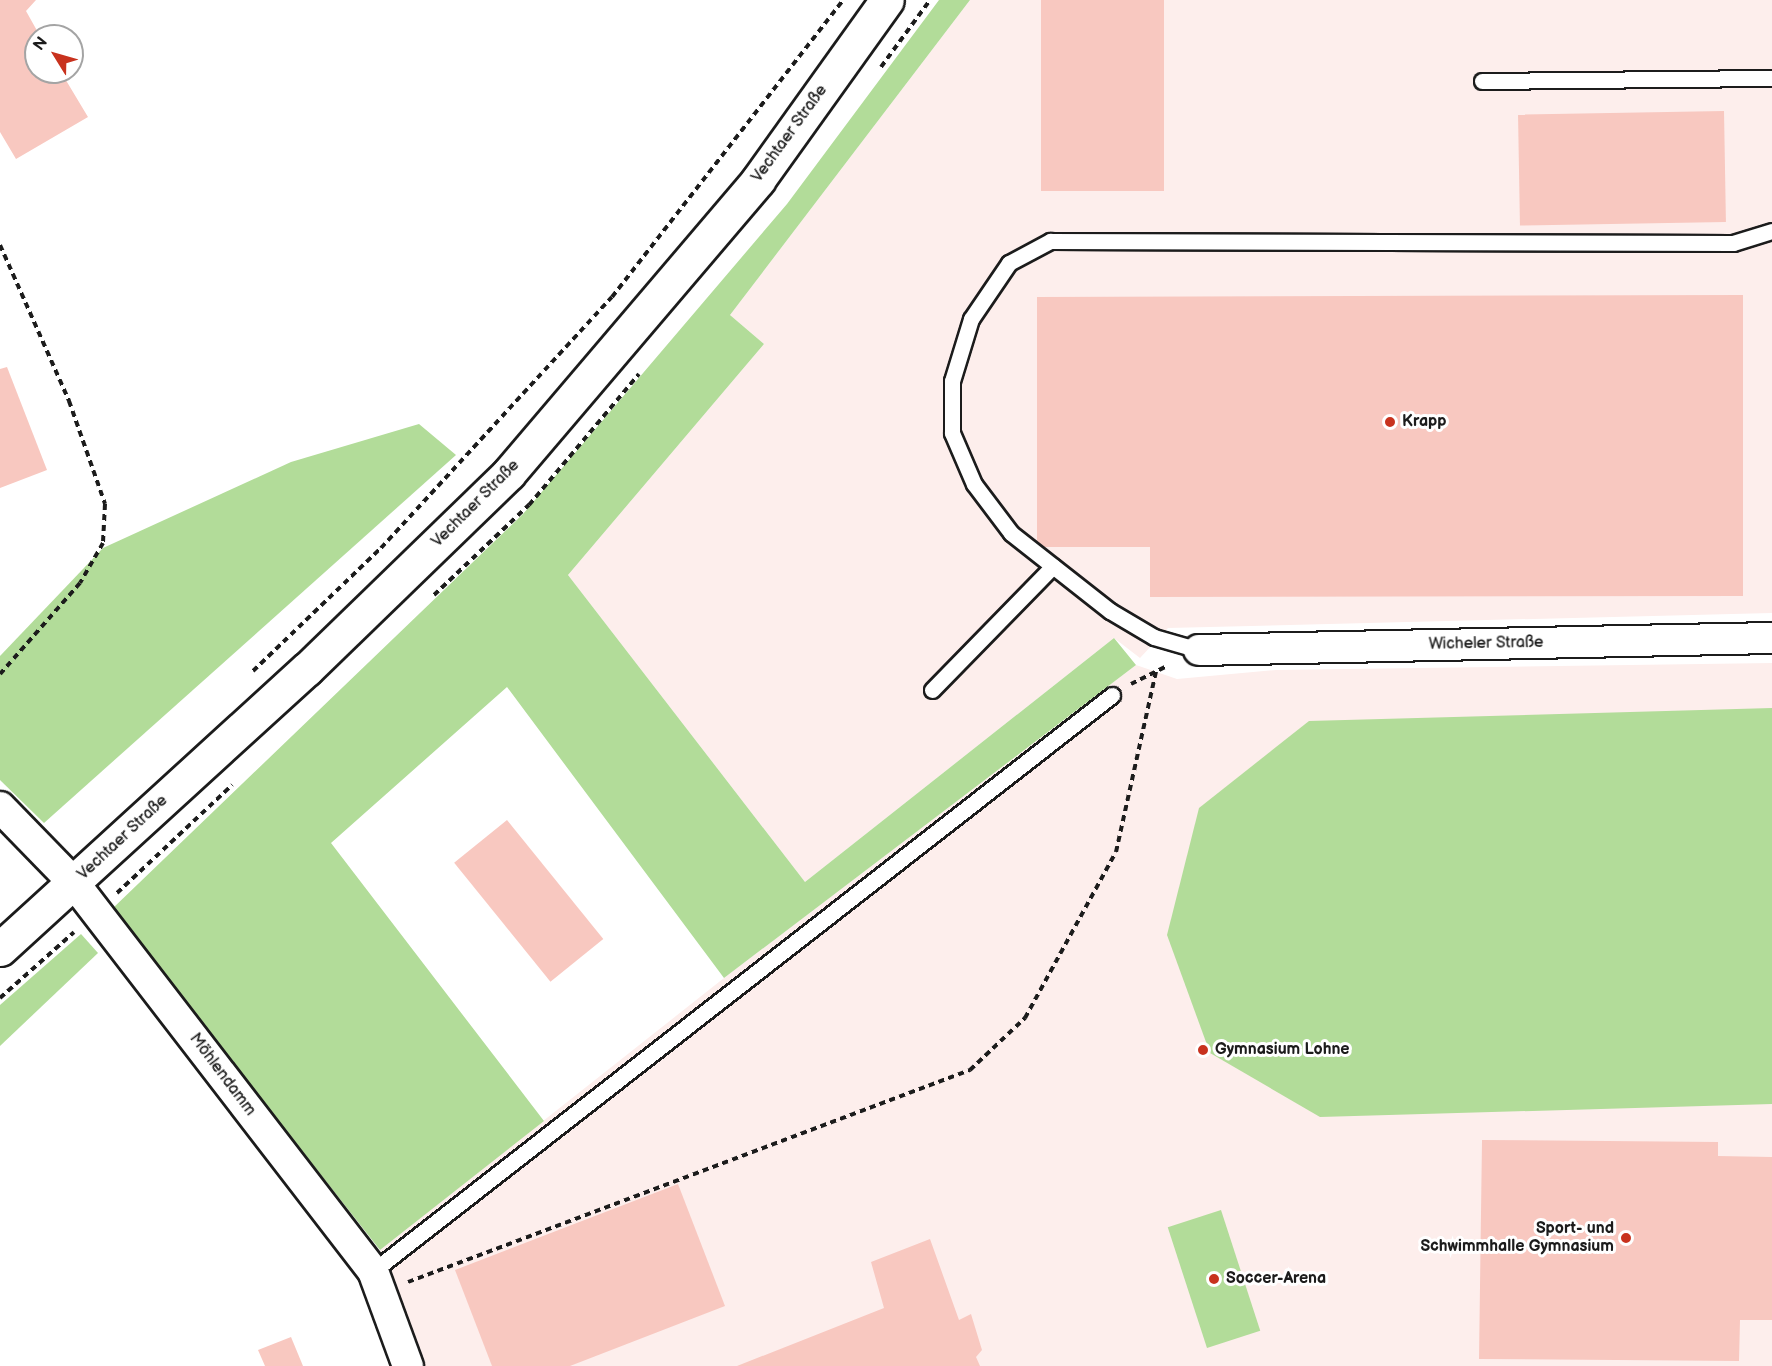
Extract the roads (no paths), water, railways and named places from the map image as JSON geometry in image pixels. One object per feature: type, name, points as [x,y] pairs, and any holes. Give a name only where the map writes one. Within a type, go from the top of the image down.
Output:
[{"type":"main road","name":"Vechtaer Straße","points":[[0,949],[74,883],[509,473],[758,180],[887,0]]},
{"type":"street","name":"Wicheler Straße","points":[[1199,650],[1772,638]]},
{"type":"street","name":"Möhlendamm","points":[[0,807],[74,883],[377,1282],[408,1366]]},
{"type":"lane","points":[[1482,81],[1772,78]]},
{"type":"lane","points":[[1199,650],[1154,637],[1053,566],[1011,533],[974,484],[952,423],[952,381],[971,319],[1009,263],[1050,241],[1733,243],[1772,231]]},
{"type":"lane","points":[[932,690],[1053,566]]},
{"type":"lane","points":[[377,1282],[1112,695]]},
{"type":"place","name":"Krapp","points":[[1390,422]]},
{"type":"place","name":"Gymnasium Lohne","points":[[1203,1050]]},
{"type":"place","name":"Sport- und Schwimmhalle Gymnasium","points":[[1626,1238]]},
{"type":"place","name":"Soccer-Arena","points":[[1214,1279]]}]
